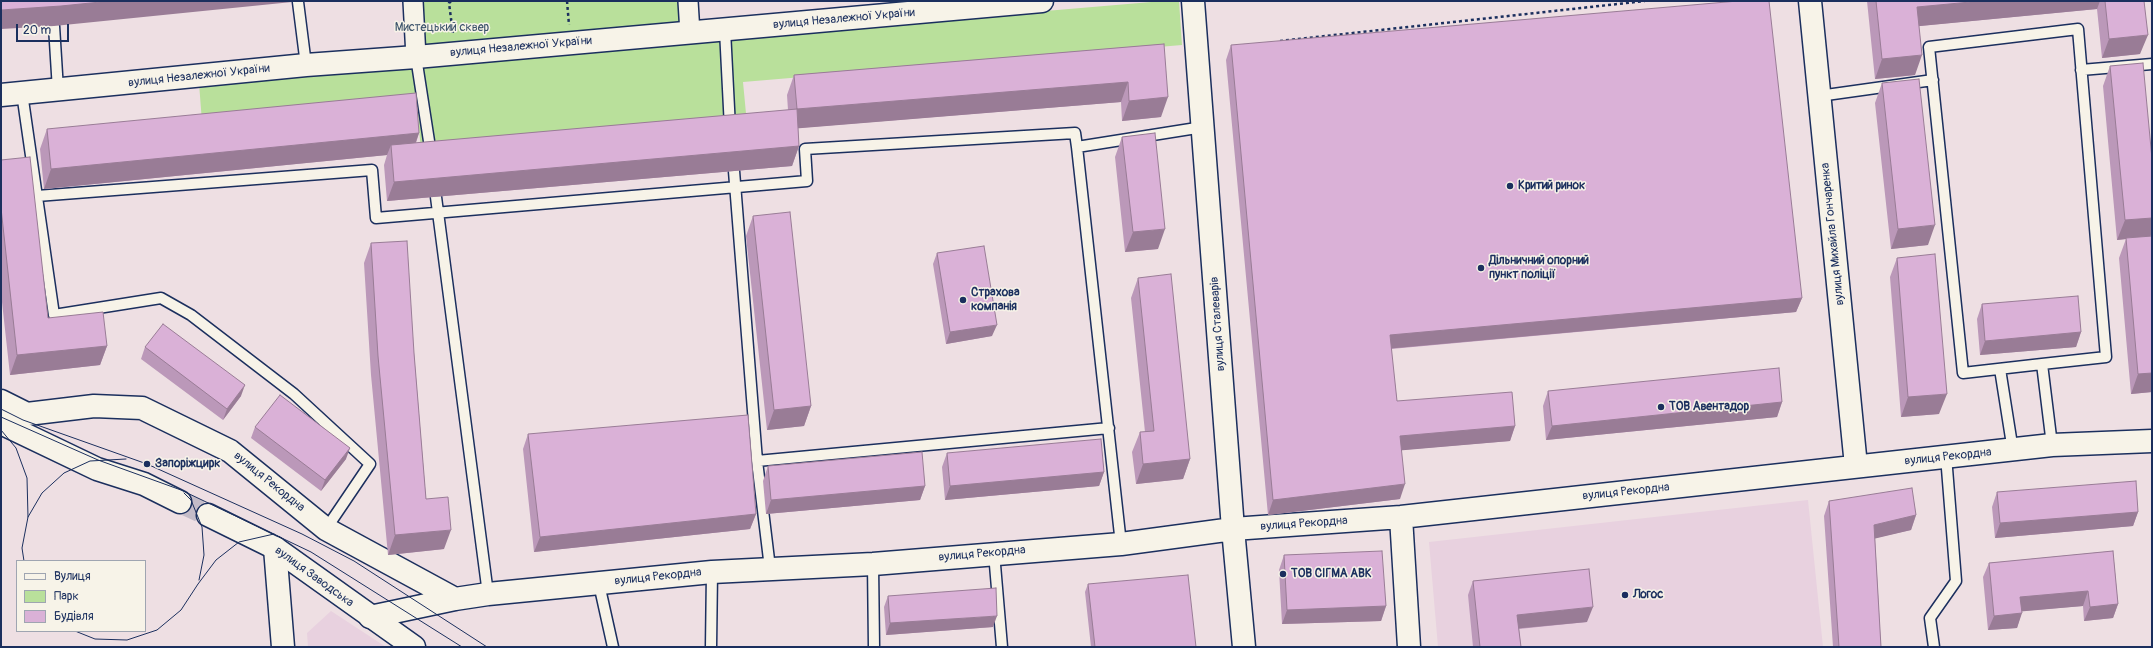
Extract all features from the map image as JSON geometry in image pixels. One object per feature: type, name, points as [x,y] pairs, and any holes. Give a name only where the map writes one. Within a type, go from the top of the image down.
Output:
[{"type":"street","points":[[413,1],[416,57]]},
{"type":"street","points":[[688,1],[690,33]]},
{"type":"street","name":"вулиця Незалежної України","points":[[11,94],[306,65],[726,30],[945,5],[1042,1]]},
{"type":"street","name":"вулиця Сталеварів","points":[[1193,1],[1233,529],[1244,647]]},
{"type":"street","name":"вулиця Михайла Гончаренка","points":[[1810,1],[1856,466]]},
{"type":"street","name":"вулиця Рекордна","points":[[1,401],[26,414],[94,406],[142,408],[230,451],[326,529],[455,599]]},
{"type":"street","points":[[1,423],[97,468],[144,484],[180,502]]},
{"type":"street","name":"вулиця Рекордна","points":[[370,617],[455,599],[488,594],[712,572],[873,564],[994,553],[1121,544],[1233,529],[1401,517],[1946,456],[2013,451],[2052,445],[2152,441]]},
{"type":"street","name":"вулиця Заводська","points":[[208,515],[275,548],[414,647]]},
{"type":"street","points":[[1401,517],[1409,647]]},
{"type":"street","points":[[275,548],[283,647]]},
{"type":"lane","points":[[298,2],[306,65]]},
{"type":"lane","points":[[54,26],[58,90]]},
{"type":"lane","points":[[2078,29],[2106,357],[1963,373],[1933,80],[1930,48],[2078,29]]},
{"type":"lane","points":[[726,30],[731,134]]},
{"type":"lane","points":[[416,57],[432,161]]},
{"type":"lane","points":[[2081,70],[2152,64]]},
{"type":"lane","points":[[1819,96],[1933,80]]},
{"type":"lane","points":[[11,94],[36,196],[54,315],[161,298],[191,315],[294,394],[370,464],[326,529]]},
{"type":"lane","points":[[1077,147],[1203,127]]},
{"type":"lane","points":[[36,196],[372,170],[376,218],[807,181],[805,149],[1076,133],[1121,544]]},
{"type":"lane","points":[[734,171],[757,461],[770,568]]},
{"type":"lane","points":[[436,197],[488,594]]},
{"type":"lane","points":[[2042,364],[2052,445]]},
{"type":"lane","points":[[2000,369],[2013,451]]},
{"type":"lane","points":[[757,461],[1109,428]]},
{"type":"lane","points":[[1934,647],[1930,618],[1956,581],[1946,456]]},
{"type":"lane","points":[[994,553],[1002,647]]},
{"type":"lane","points":[[873,564],[874,647]]},
{"type":"lane","points":[[711,647],[712,572]]},
{"type":"lane","points":[[599,584],[613,647]]},
{"type":"path","points":[[451,1],[449,3],[456,52]]},
{"type":"path","points":[[1272,42],[1645,1]]},
{"type":"shaded area","name":"Логос","points":[[1808,500],[1823,647],[1438,647],[1429,542]]},
{"type":"shaded area","points":[[331,611],[386,647],[308,647],[307,633]]},
{"type":"green space","name":"Мистецький сквер","points":[[413,1],[688,1],[690,33],[416,57]]},
{"type":"green space","points":[[1163,1],[1179,1],[1182,45],[743,82],[747,124],[421,152],[417,104],[202,122],[199,83]]},
{"type":"building","points":[[1,1],[110,1],[1,10]]},
{"type":"building","name":"Критий ринок","points":[[1738,1],[1769,1],[1802,298],[1390,335],[1397,401],[1512,392],[1515,426],[1400,436],[1405,484],[1273,500],[1231,45]]},
{"type":"building","points":[[1876,1],[1981,1],[1917,7],[1922,55],[1882,59]]},
{"type":"building","points":[[2105,1],[2144,1],[2148,35],[2109,39]]},
{"type":"building","points":[[1164,44],[1168,97],[1129,101],[1128,82],[797,109],[794,75]]},
{"type":"building","points":[[2143,63],[2152,159],[2152,218],[2125,220],[2110,66]]},
{"type":"building","points":[[1919,79],[1935,225],[1898,229],[1882,83]]},
{"type":"building","points":[[416,93],[419,133],[51,169],[47,129]]},
{"type":"building","points":[[797,109],[799,146],[394,182],[391,145]]},
{"type":"building","points":[[1155,133],[1165,229],[1133,232],[1122,137]]},
{"type":"building","points":[[30,157],[48,318],[103,312],[107,346],[17,355],[1,208],[1,160]]},
{"type":"building","points":[[790,212],[811,406],[774,410],[753,216]]},
{"type":"building","points":[[2152,236],[2152,373],[2138,374],[2126,238]]},
{"type":"building","points":[[407,241],[414,353],[426,499],[448,497],[451,530],[395,535],[378,356],[371,243]]},
{"type":"building","name":"Страхова компанія","points":[[984,246],[997,325],[950,332],[937,253]]},
{"type":"building","points":[[1935,254],[1947,394],[1908,397],[1897,258]]},
{"type":"building","points":[[1171,274],[1190,459],[1143,464],[1140,432],[1154,431],[1138,278]]},
{"type":"building","points":[[2078,296],[2081,332],[1985,341],[1982,304]]},
{"type":"building","points":[[163,324],[245,385],[227,409],[145,347]]},
{"type":"building","points":[[1779,368],[1782,402],[1552,426],[1548,391]]},
{"type":"building","points":[[280,395],[350,448],[325,480],[255,427]]},
{"type":"building","points":[[748,415],[756,514],[540,537],[528,434]]},
{"type":"building","points":[[1101,439],[1104,472],[950,486],[947,453]]},
{"type":"building","points":[[922,452],[925,486],[771,500],[768,466]]},
{"type":"building","points":[[2136,481],[2138,512],[2000,523],[1997,492]]},
{"type":"building","points":[[1912,488],[1916,515],[1874,525],[1881,647],[1839,647],[1829,501]]},
{"type":"building","points":[[1382,551],[1386,606],[1287,610],[1284,555]]},
{"type":"building","points":[[2113,551],[2118,604],[2090,607],[2088,591],[2020,597],[2022,613],[1994,616],[1989,563]]},
{"type":"building","points":[[1589,569],[1593,607],[1517,615],[1521,647],[1480,647],[1473,581]]},
{"type":"building","points":[[1188,575],[1196,647],[1095,647],[1088,584]]},
{"type":"building","points":[[996,588],[997,616],[890,623],[888,596]]},
{"type":"tunnel","points":[[180,502],[208,515]]},
{"type":"tram line","points":[[1,409],[23,420],[147,464],[302,534],[354,561],[487,647]]},
{"type":"tram line","points":[[1,417],[98,460],[181,490],[311,552],[462,647]]},
{"type":"tram line","points":[[1,430],[16,448],[27,478],[28,517],[22,548],[24,560]]},
{"type":"tram line","points":[[28,517],[42,493],[64,473],[90,461],[126,459]]},
{"type":"tram line","points":[[184,493],[191,500],[202,527],[204,555],[199,580]]},
{"type":"tram line","points":[[78,632],[95,639],[127,640],[157,630],[181,610],[216,560],[239,542],[274,534]]},
{"type":"place","name":"Критий ринок","points":[[1510,186]]},
{"type":"place","name":"Дільничний опорний пункт поліції","points":[[1481,268]]},
{"type":"place","name":"Страхова компанія","points":[[963,300]]},
{"type":"place","name":"ТОВ Авентадор","points":[[1661,407]]},
{"type":"place","name":"Запоріжцирк","points":[[147,464]]},
{"type":"place","name":"ТОВ СІГМА АВК","points":[[1283,574]]},
{"type":"place","name":"Логос","points":[[1625,595]]}]
